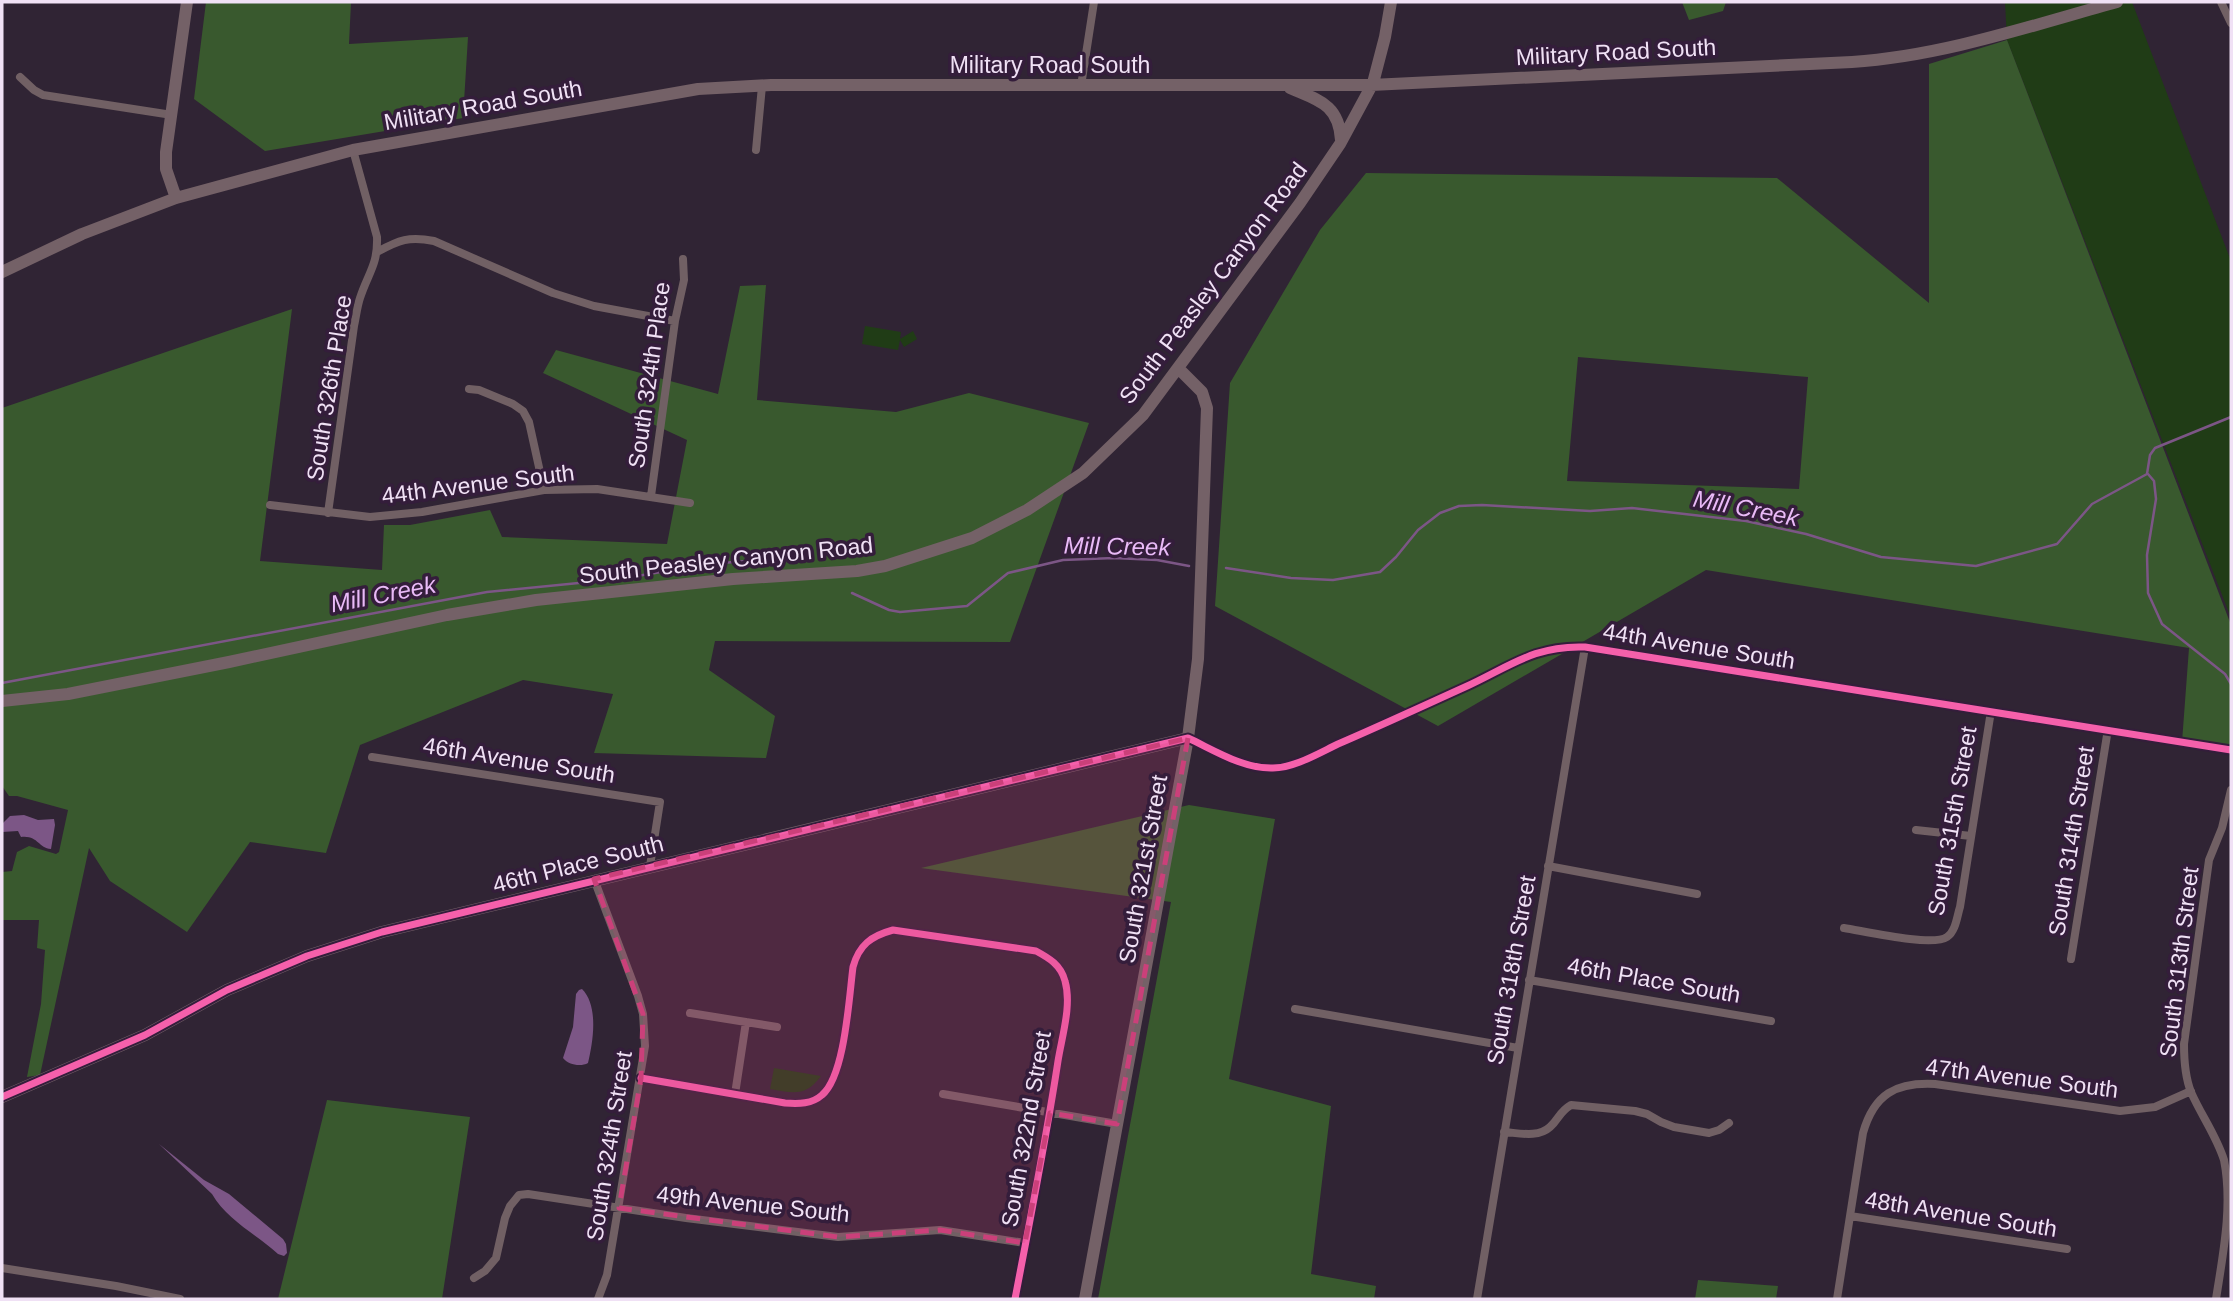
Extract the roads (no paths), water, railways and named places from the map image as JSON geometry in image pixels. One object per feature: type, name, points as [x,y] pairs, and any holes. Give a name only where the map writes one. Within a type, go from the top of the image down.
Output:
[{"type":"main road","points":[[176,198],[166,170],[166,152],[187,2]]},
{"type":"main road","name":"South Peasley Canyon Road","points":[[2,701],[68,694],[447,615],[536,600],[733,579],[857,571],[885,566],[972,538],[1027,510],[1083,473],[1143,415],[1300,204],[1341,141],[1371,85],[1382,49],[1391,2]]},
{"type":"main road","name":"Military Road South","points":[[2,272],[82,234],[176,198],[353,149],[698,89],[762,86],[1371,85],[1887,59],[1972,42],[2117,2]]},
{"type":"main road","points":[[1283,85],[1327,106],[1339,120],[1341,141]]},
{"type":"main road","name":"South 321st Street","points":[[1085,1299],[1188,738],[1198,659],[1206,408],[1202,392],[1178,368]]},
{"type":"main road","name":"46th Place South","points":[[2,1097],[145,1035],[227,990],[307,956],[382,932],[1188,738]]},
{"type":"street","points":[[1081,86],[1094,2]]},
{"type":"street","points":[[2221,2],[2231,23]]},
{"type":"street","points":[[20,77],[34,90],[43,94],[172,116]]},
{"type":"street","points":[[756,150],[762,86]]},
{"type":"street","name":"South 326th Place","points":[[328,513],[354,326],[360,297],[372,272],[377,252],[376,237],[353,149]]},
{"type":"street","points":[[377,252],[407,238],[434,241],[553,292],[594,306],[675,321]]},
{"type":"street","name":"South 324th Place","points":[[651,496],[675,321],[684,280],[683,259]]},
{"type":"street","points":[[469,389],[479,390],[523,411],[529,422],[544,490]]},
{"type":"street","name":"44th Avenue South","points":[[270,505],[370,517],[422,512],[544,490],[597,489],[690,503]]},
{"type":"street","name":"44th Avenue South","points":[[1188,738],[1258,768],[1276,768],[1334,746],[1538,652],[1561,646],[1585,647],[2231,750]]},
{"type":"street","name":"South 318th Street","points":[[1477,1299],[1585,647]]},
{"type":"street","name":"South 315th Street","points":[[1844,928],[1939,940],[1948,936],[1955,926],[1991,711]]},
{"type":"street","name":"South 314th Street","points":[[2071,959],[2108,729]]},
{"type":"street","name":"46th Avenue South","points":[[372,757],[660,802],[650,866]]},
{"type":"street","name":"South 313th Street","points":[[2217,1299],[2228,1219],[2229,1179],[2217,1141],[2190,1091],[2184,1057],[2186,1021],[2209,860],[2225,819],[2231,790]]},
{"type":"street","points":[[1916,830],[1971,836]]},
{"type":"street","points":[[1548,866],[1697,894]]},
{"type":"street","name":"South 324th Street","points":[[594,880],[638,996],[643,1014],[645,1046],[607,1275],[598,1299]]},
{"type":"street","name":"South 322nd Street","points":[[735,1094],[800,1104],[824,1094],[833,1081],[839,1062],[857,954],[872,937],[893,930],[1036,951],[1058,966],[1064,978],[1067,1001],[1050,1113],[1015,1299]]},
{"type":"street","name":"46th Place South","points":[[1529,980],[1771,1021]]},
{"type":"street","points":[[1295,1009],[1518,1048]]},
{"type":"street","points":[[690,1013],[777,1027]]},
{"type":"street","points":[[641,1078],[735,1094],[746,1022]]},
{"type":"street","name":"47th Avenue South","points":[[1850,1216],[1867,1119],[1889,1092],[1916,1083],[1935,1084],[2089,1108],[2129,1111],[2155,1107],[2190,1091]]},
{"type":"street","points":[[943,1094],[1117,1124]]},
{"type":"street","points":[[1504,1132],[1539,1133],[1551,1126],[1562,1111],[1571,1105],[1634,1111],[1674,1127],[1709,1133],[1729,1123]]},
{"type":"street","name":"49th Avenue South","points":[[474,1278],[485,1271],[496,1258],[510,1206],[519,1195],[528,1194],[838,1237],[940,1230],[1025,1243]]},
{"type":"street","points":[[1837,1299],[1850,1216]]},
{"type":"street","name":"48th Avenue South","points":[[1850,1216],[2067,1249]]},
{"type":"street","points":[[2,1270],[116,1286],[180,1299]]},
{"type":"waterway","name":"Mill Creek","points":[[1226,568],[1291,578],[1333,580],[1380,572],[1418,530],[1440,513],[1459,506],[1482,505],[1590,511],[1632,508],[1746,521],[1806,534],[1881,557],[1976,566],[2057,544],[2092,504],[2147,474],[2150,455],[2155,448],[2231,417]]},
{"type":"waterway","points":[[2148,474],[2154,481],[2156,499],[2147,555],[2148,593],[2162,624],[2225,674],[2231,684]]},
{"type":"waterway","name":"Mill Creek","points":[[2,683],[487,592],[619,579],[709,564],[759,560],[773,562]]},
{"type":"waterway","name":"Mill Creek","points":[[852,593],[889,610],[900,612],[967,606],[1008,573],[1063,560],[1157,560],[1189,566]]}]
